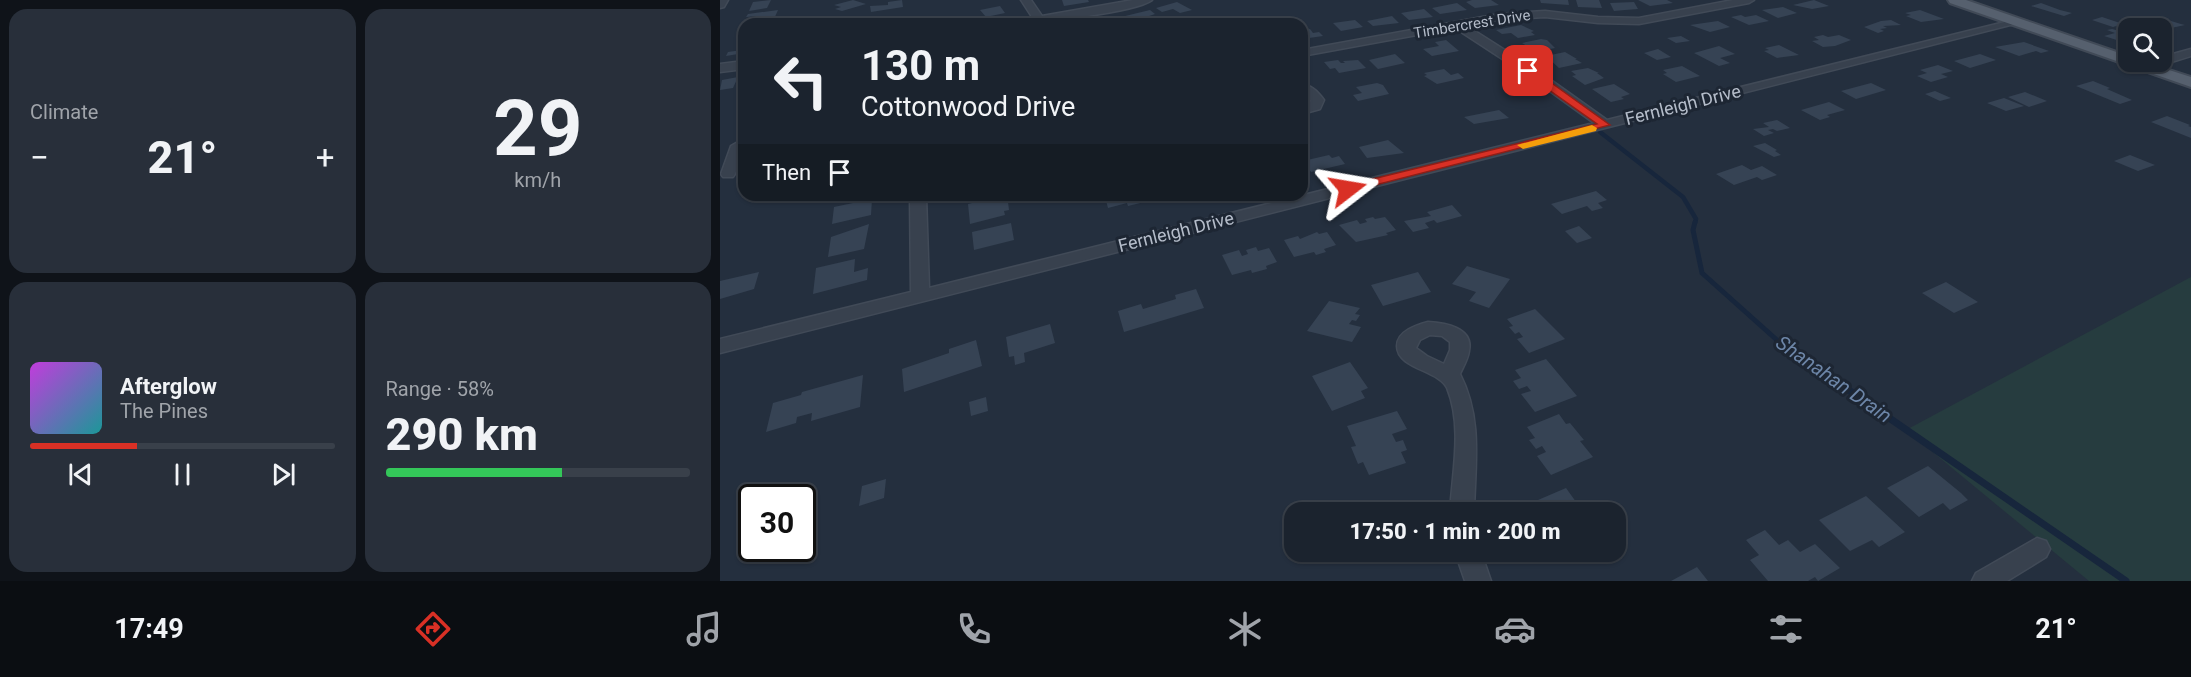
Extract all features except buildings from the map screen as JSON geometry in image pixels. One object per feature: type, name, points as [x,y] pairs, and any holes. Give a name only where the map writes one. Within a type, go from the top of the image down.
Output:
[{"type":"main road","points":[[1954,0],[2118,54]]},
{"type":"main road","points":[[2168,72],[2191,82]]},
{"type":"street","points":[[720,5],[723,0]]},
{"type":"street","points":[[1026,0],[1034,9],[1037,18]]},
{"type":"street","points":[[1049,18],[1148,0]]},
{"type":"street","name":"Timbercrest Drive","points":[[1308,52],[1499,16],[1532,14],[1605,21],[1639,21],[1749,0]]},
{"type":"street","name":"Fernleigh Drive","points":[[1308,199],[2017,22]]},
{"type":"street","points":[[1456,24],[1537,76],[1605,125]]},
{"type":"street","points":[[2172,56],[2191,52]]},
{"type":"street","points":[[720,68],[738,65]]},
{"type":"street","points":[[1308,90],[1317,98],[1318,103],[1308,109]]},
{"type":"street","points":[[728,174],[738,154]]},
{"type":"street","points":[[918,201],[920,296]]},
{"type":"street","name":"Fernleigh Drive","points":[[720,346],[1301,201]]},
{"type":"street","points":[[1450,374],[1457,385],[1465,408],[1468,435],[1463,502]]},
{"type":"street","points":[[1985,581],[2037,549]]},
{"type":"street","points":[[1471,562],[1478,581]]},
{"type":"green space","points":[[2191,277],[2191,581],[2089,581],[1906,430]]},
{"type":"waterway","name":"Shanahan Drain","points":[[1600,132],[1683,197],[1696,219],[1695,223]]},
{"type":"waterway","name":"Shanahan Drain","points":[[1695,222],[1693,230],[1702,273],[1778,341],[1836,381]]},
{"type":"waterway","name":"Shanahan Drain","points":[[1834,380],[2126,581]]},
{"type":"slow traffic","points":[[1523,145],[1592,128]]},
{"type":"route","points":[[1348,189],[1605,125],[1528,71]]}]
